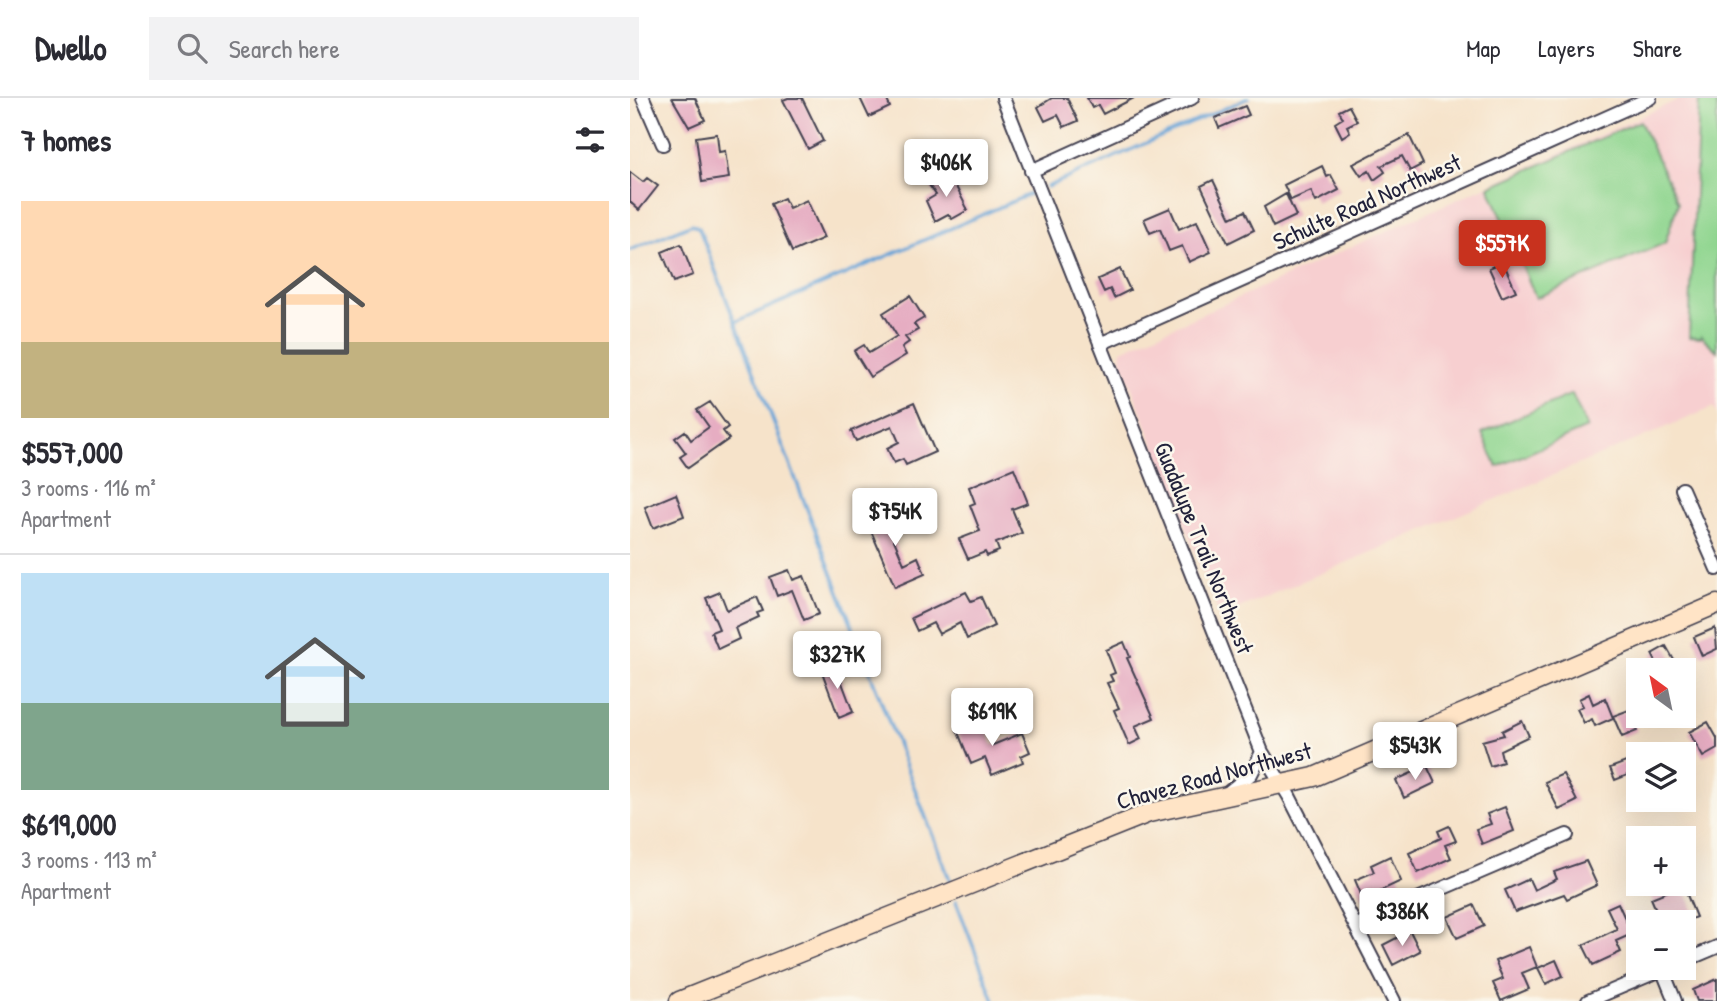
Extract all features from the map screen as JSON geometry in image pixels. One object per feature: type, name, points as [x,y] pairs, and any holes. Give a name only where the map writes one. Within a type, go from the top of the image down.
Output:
[{"type":"street","points":[[643,98],[663,144]]},
{"type":"street","name":"Guadalupe Trail Northwest","points":[[1003,98],[1262,752],[1357,925],[1394,1001]]},
{"type":"street","points":[[1031,171],[1192,98]]},
{"type":"street","name":"Schulte Road Northwest","points":[[1100,344],[1650,98]]},
{"type":"street","points":[[1682,489],[1717,569]]},
{"type":"street","name":"Chavez Road Northwest","points":[[679,1001],[1149,813],[1282,786],[1327,772],[1717,604]]},
{"type":"street","points":[[1223,797],[1251,774],[1262,752]]},
{"type":"street","points":[[1357,925],[1567,835]]},
{"type":"street","points":[[1696,956],[1717,947]]},
{"type":"street","points":[[1588,1001],[1638,980]]},
{"type":"street","points":[[1668,980],[1675,1001]]},
{"type":"shaded area","points":[[1682,98],[1717,98],[1717,414],[1714,407],[1220,616],[1121,360],[1122,350]]},
{"type":"green space","points":[[1717,98],[1717,351],[1701,336],[1689,337],[1699,99]]},
{"type":"green space","points":[[1640,121],[1678,203],[1665,243],[1536,298],[1489,187]]},
{"type":"green space","points":[[1572,394],[1587,428],[1497,467],[1482,433]]},
{"type":"building","points":[[672,98],[695,98],[705,120],[689,127]]},
{"type":"building","points":[[802,98],[823,141],[808,149],[783,100]]},
{"type":"building","points":[[860,98],[886,98],[890,107],[869,117]]},
{"type":"building","points":[[1052,98],[1067,98],[1078,121],[1064,127],[1058,115],[1045,121],[1038,107]]},
{"type":"building","points":[[1087,98],[1134,98],[1103,114],[1098,105],[1092,108]]},
{"type":"building","points":[[1245,106],[1249,115],[1219,128],[1215,118]]},
{"type":"building","points":[[1349,106],[1357,121],[1347,126],[1350,132],[1342,137],[1335,123],[1343,118],[1339,111]]},
{"type":"building","points":[[717,134],[719,152],[725,151],[729,178],[702,182],[696,137]]},
{"type":"building","points":[[1409,135],[1423,164],[1410,171],[1402,156],[1381,166],[1385,172],[1374,180],[1369,171],[1361,176],[1353,164]]},
{"type":"building","points":[[1322,166],[1327,177],[1331,175],[1339,190],[1316,202],[1311,191],[1291,200],[1284,185]]},
{"type":"building","points":[[630,172],[643,182],[647,178],[658,186],[639,210],[630,202]]},
{"type":"building","points":[[949,173],[968,210],[952,219],[948,214],[935,221],[926,201],[936,195],[929,185]]},
{"type":"building","points":[[1213,180],[1231,218],[1245,211],[1254,230],[1228,243],[1201,186]]},
{"type":"building","points":[[1286,194],[1296,216],[1273,227],[1264,207]]},
{"type":"building","points":[[784,198],[789,208],[807,200],[824,238],[792,252],[771,204]]},
{"type":"building","points":[[1170,208],[1179,229],[1197,221],[1211,252],[1189,262],[1182,246],[1169,251],[1160,229],[1150,233],[1144,219]]},
{"type":"building","points":[[681,244],[693,275],[674,282],[662,252]]},
{"type":"building","points":[[1503,262],[1516,291],[1502,297],[1489,268]]},
{"type":"building","points":[[1120,269],[1130,290],[1114,298],[1110,289],[1104,292],[1098,279]]},
{"type":"building","points":[[910,296],[924,318],[914,324],[918,330],[905,337],[909,342],[902,347],[906,355],[870,377],[854,351],[864,345],[869,353],[897,336],[883,313]]},
{"type":"building","points":[[710,402],[728,427],[723,431],[729,439],[688,468],[680,457],[686,453],[675,438],[685,431],[691,440],[709,427],[697,410]]},
{"type":"building","points":[[914,403],[935,452],[906,465],[903,459],[894,463],[887,448],[899,442],[892,426],[856,441],[851,431]]},
{"type":"building","points":[[1014,468],[1028,503],[1012,509],[1022,533],[996,543],[999,551],[987,556],[985,552],[968,559],[959,539],[980,531],[970,505],[975,503],[969,487]]},
{"type":"building","points":[[676,494],[684,516],[653,528],[645,507]]},
{"type":"building","points":[[905,508],[912,524],[891,533],[904,564],[918,557],[925,574],[895,587],[868,524]]},
{"type":"building","points":[[789,570],[793,580],[804,576],[819,614],[804,620],[792,590],[777,596],[770,577]]},
{"type":"building","points":[[720,592],[727,610],[757,597],[763,611],[757,613],[759,617],[735,628],[739,639],[718,649],[711,632],[719,629],[706,598]]},
{"type":"building","points":[[966,592],[971,601],[981,597],[994,626],[967,639],[960,623],[939,634],[933,623],[917,631],[911,618]]},
{"type":"building","points":[[1715,628],[1717,649],[1702,656],[1694,637]]},
{"type":"building","points":[[1124,642],[1130,657],[1127,658],[1154,718],[1135,726],[1141,739],[1129,745],[1114,710],[1119,708],[1107,683],[1113,681],[1110,675],[1115,673],[1106,650]]},
{"type":"building","points":[[1666,646],[1673,658],[1654,658],[1652,654]]},
{"type":"building","points":[[835,664],[853,712],[839,718],[821,669]]},
{"type":"building","points":[[1589,694],[1593,704],[1605,698],[1613,718],[1595,726],[1592,719],[1584,723],[1577,709],[1583,706],[1579,699]]},
{"type":"building","points":[[1626,711],[1626,728],[1636,728],[1637,731],[1622,737],[1613,716]]},
{"type":"building","points":[[983,719],[993,745],[1022,733],[1030,752],[1021,756],[1023,762],[992,775],[985,758],[971,764],[957,730]]},
{"type":"building","points":[[1522,721],[1529,736],[1500,750],[1503,762],[1490,766],[1482,741],[1504,735],[1502,731]]},
{"type":"building","points":[[1708,722],[1717,738],[1717,749],[1703,757],[1689,732]]},
{"type":"building","points":[[1626,762],[1626,776],[1615,780],[1610,768]]},
{"type":"building","points":[[1427,766],[1435,783],[1404,798],[1396,780]]},
{"type":"building","points":[[1563,774],[1577,801],[1559,810],[1545,782]]},
{"type":"building","points":[[1505,807],[1514,831],[1482,844],[1476,829],[1491,824],[1487,814]]},
{"type":"building","points":[[1449,826],[1456,841],[1445,845],[1451,858],[1418,873],[1409,853],[1441,838],[1438,831]]},
{"type":"building","points":[[1390,856],[1401,881],[1363,899],[1355,880],[1374,872],[1371,865]]},
{"type":"building","points":[[1586,861],[1597,885],[1567,899],[1564,894],[1515,912],[1505,890],[1529,879],[1534,890],[1557,879],[1554,872]]},
{"type":"building","points":[[1687,896],[1693,910],[1656,910],[1651,898]]},
{"type":"building","points":[[1618,903],[1626,921],[1626,937],[1616,941],[1621,952],[1593,965],[1583,945],[1617,929],[1607,908]]},
{"type":"building","points":[[1474,905],[1484,926],[1457,938],[1447,917]]},
{"type":"building","points":[[1410,931],[1420,951],[1393,965],[1383,945]]},
{"type":"building","points":[[1529,947],[1537,967],[1522,973],[1529,989],[1501,1001],[1493,983],[1503,979],[1495,961]]},
{"type":"building","points":[[1556,960],[1563,976],[1546,984],[1538,968]]},
{"type":"building","points":[[1717,979],[1717,1001],[1697,1001],[1693,990]]},
{"type":"waterway","points":[[1047,187],[1248,98]]},
{"type":"waterway","points":[[735,322],[1030,194]]},
{"type":"waterway","points":[[630,250],[692,224],[699,228],[951,883]]},
{"type":"waterway","points":[[956,901],[994,1001]]}]
